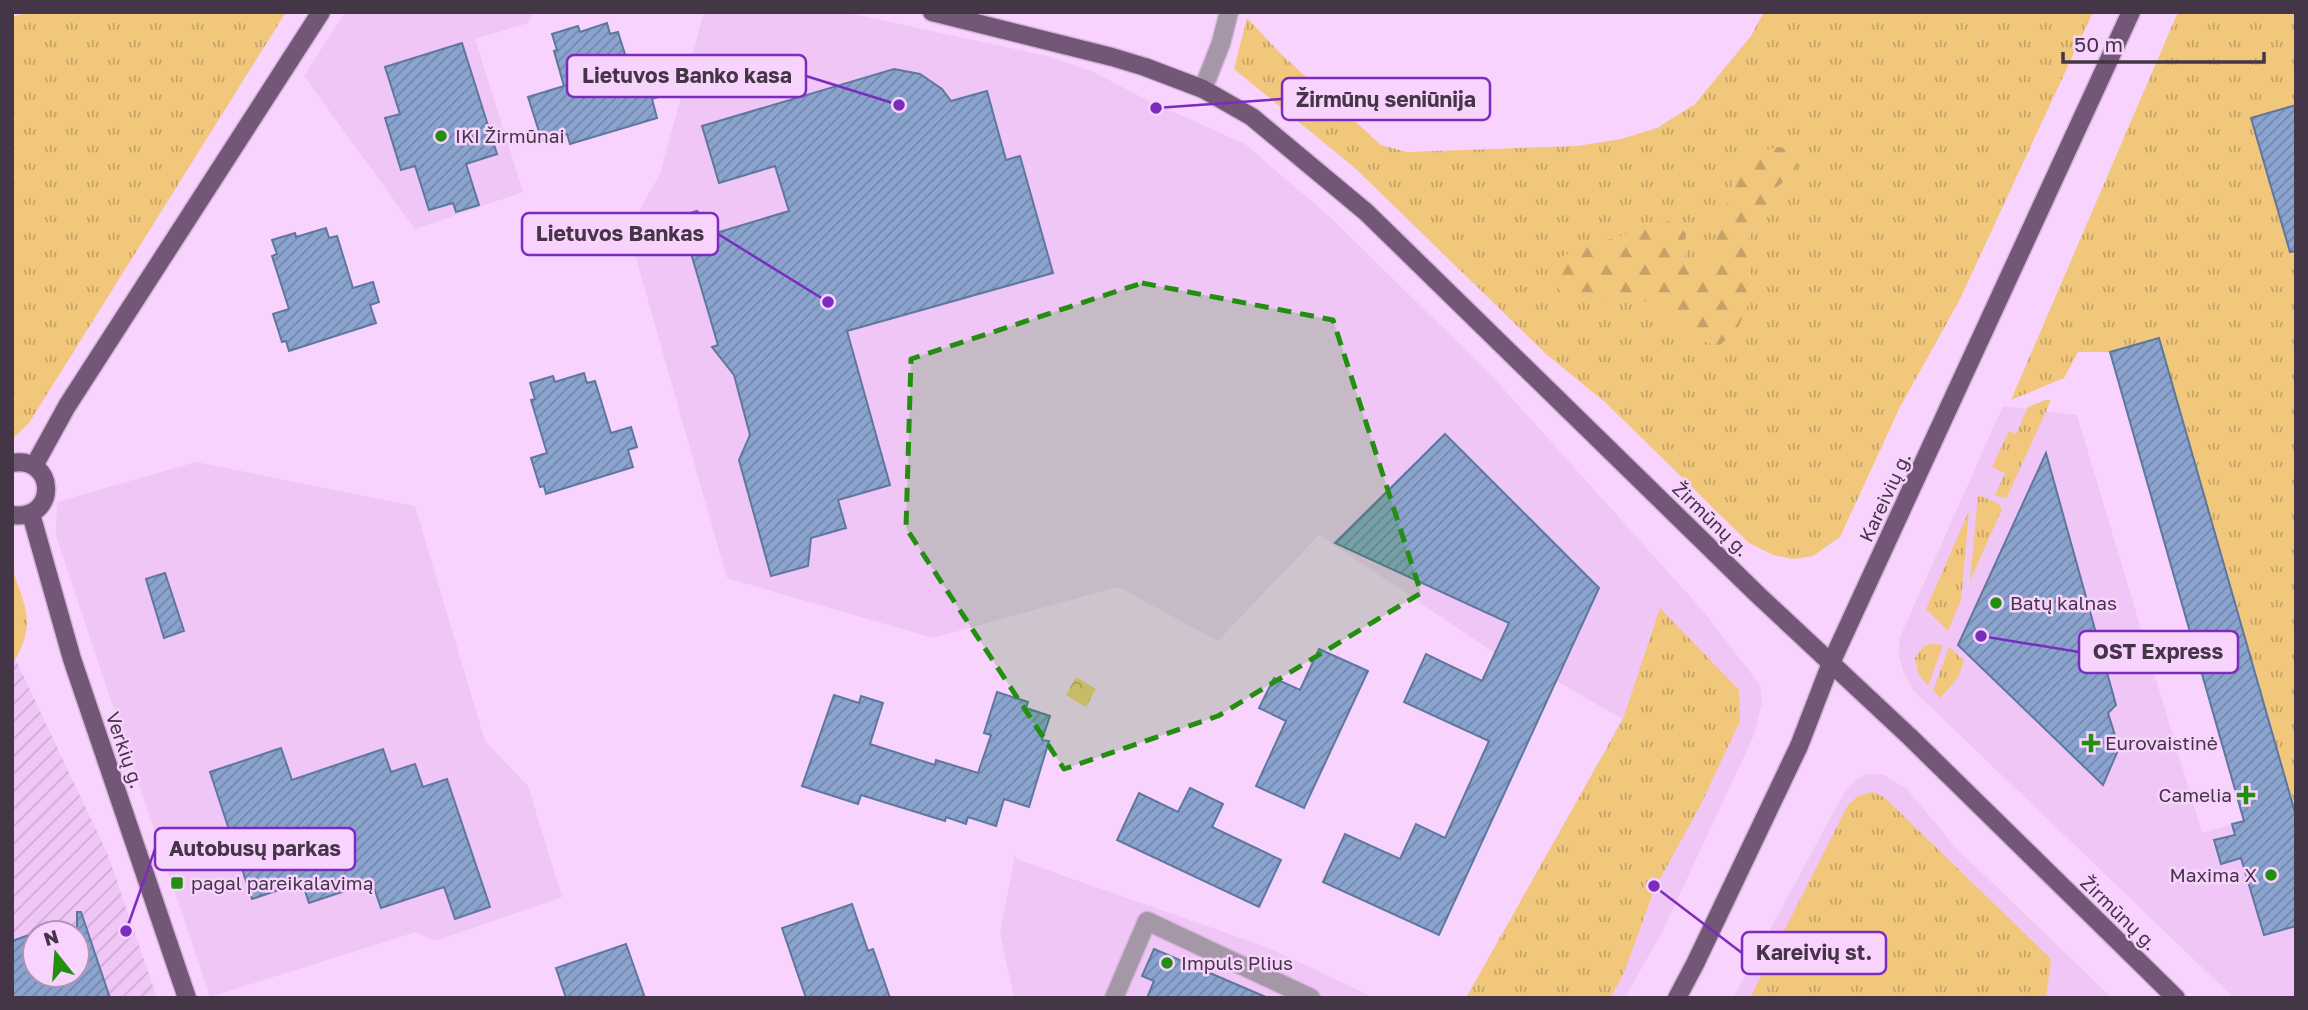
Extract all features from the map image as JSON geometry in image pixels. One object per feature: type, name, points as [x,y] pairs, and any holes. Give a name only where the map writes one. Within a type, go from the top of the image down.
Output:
[{"type":"main road","points":[[34,466],[67,406],[321,12]]},
{"type":"main road","name":"Žirmūnų g.","points":[[932,12],[1112,57],[1203,89],[1252,117],[1366,212],[2176,998]]},
{"type":"main road","name":"Kareivių g.","points":[[1677,998],[1799,746],[1831,663],[2131,12]]},
{"type":"main road","points":[[12,463],[25,462],[34,466],[46,481],[47,491],[44,500],[31,514],[12,515]]},
{"type":"main road","name":"Verkių g.","points":[[31,514],[72,659],[187,998]]},
{"type":"street","points":[[1203,89],[1221,43],[1229,12]]},
{"type":"street","points":[[1114,998],[1147,920],[1311,998]]},
{"type":"highlighted area","points":[[1142,283],[1333,320],[1421,593],[1218,716],[1064,769],[906,528],[911,359]]},
{"type":"shaded area","points":[[345,12],[533,12],[528,23],[475,39],[523,192],[415,229],[304,76]]},
{"type":"shaded area","points":[[704,12],[844,12],[1047,56],[1093,72],[1151,102],[1245,144],[1330,217],[1491,375],[1704,612],[1760,685],[1762,703],[1754,735],[1664,928],[1625,998],[1466,998],[1622,719],[1557,681],[1495,653],[1319,535],[1218,641],[1118,587],[933,638],[727,578],[628,230],[660,174]]},
{"type":"shaded area","points":[[2003,406],[2077,415],[2202,833],[2296,806],[2296,998],[2234,998],[1913,690],[1904,673],[1899,656],[1900,637]]},
{"type":"shaded area","points":[[196,462],[415,506],[485,741],[528,786],[562,897],[435,941],[416,932],[210,997],[56,536],[57,502]]},
{"type":"shaded area","points":[[12,652],[108,855],[157,998],[12,998]]},
{"type":"shaded area","points":[[1867,774],[1884,775],[1907,789],[1957,849],[2112,998],[1733,998],[1844,793],[1855,781]]},
{"type":"shaded area","points":[[1015,855],[1019,860],[1269,948],[1375,998],[1014,998],[1000,933]]},
{"type":"green space","points":[[30,12],[286,12],[29,423],[12,439],[12,17]]},
{"type":"green space","points":[[1764,12],[2093,12],[1959,301],[1900,407],[1840,537],[1813,556],[1793,559],[1773,555],[1749,543],[1606,403],[1546,354],[1355,168],[1234,69],[1247,18],[1282,55],[1381,145],[1407,152],[1577,146],[1621,139],[1657,128],[1695,104],[1751,36]],"holes":[[[1741,156],[1794,174],[1777,187],[1745,244],[1753,293],[1719,346],[1676,332],[1658,302],[1686,233],[1684,263],[1699,269],[1711,254]]]},
{"type":"green space","points":[[2178,12],[2296,12],[2296,753],[2293,754],[2296,765],[2296,806],[2293,807],[2158,338],[2110,352],[2078,352],[2064,378],[2011,400]]},
{"type":"green space","points":[[1778,147],[1793,150],[1798,164],[1794,174],[1777,187],[1745,244],[1753,293],[1737,330],[1719,346],[1676,332],[1658,302],[1565,297],[1554,284],[1554,261],[1575,250],[1669,221],[1686,233],[1684,263],[1699,268],[1711,254],[1741,156]]},
{"type":"green space","points":[[2051,400],[2007,497],[1995,495],[2005,473],[1992,467],[2009,431],[2016,434],[2028,407]]},
{"type":"green space","points":[[1978,495],[1999,504],[2002,509],[1970,581]]},
{"type":"green space","points":[[1969,511],[1961,600],[1948,631],[1926,609]]},
{"type":"green space","points":[[12,567],[24,604],[27,624],[22,647],[15,660],[12,652]]},
{"type":"green space","points":[[1660,608],[1739,690],[1740,721],[1700,806],[1655,888],[1623,975],[1610,998],[1466,998],[1623,719]]},
{"type":"green space","points":[[1943,645],[1928,686],[1918,673],[1915,658],[1924,646]]},
{"type":"green space","points":[[1949,647],[1964,661],[1958,678],[1940,698],[1933,691]]},
{"type":"green space","points":[[1076,677],[1096,689],[1086,707],[1066,695]]},
{"type":"green space","points":[[1872,792],[1884,797],[2051,959],[2046,998],[1750,998],[1848,805],[1858,796]]},
{"type":"building","points":[[607,23],[610,34],[618,32],[634,83],[655,77],[661,96],[652,99],[657,118],[570,144],[567,134],[542,141],[528,97],[564,86],[552,34],[578,26],[580,32]]},
{"type":"building","name":"IKI Žirmūnai","points":[[462,43],[497,154],[466,164],[479,205],[456,212],[453,203],[429,210],[415,166],[401,170],[385,118],[400,114],[385,67]]},
{"type":"building","points":[[894,69],[920,74],[942,89],[951,101],[987,91],[1006,160],[1020,156],[1053,273],[847,331],[890,485],[838,500],[846,528],[811,538],[808,566],[771,576],[739,460],[750,435],[734,375],[712,347],[718,345],[680,216],[697,211],[716,233],[789,211],[775,166],[719,183],[702,126]]},
{"type":"building","points":[[2296,105],[2296,251],[2290,252],[2251,118]]},
{"type":"building","points":[[326,228],[329,238],[337,236],[353,288],[373,282],[379,302],[370,305],[376,323],[289,351],[286,341],[282,342],[273,314],[289,309],[272,256],[277,254],[272,240],[295,233],[296,237]]},
{"type":"building","points":[[2159,338],[2296,816],[2296,926],[2264,935],[2241,858],[2221,864],[2214,840],[2235,835],[2232,824],[2244,821],[2110,352]]},
{"type":"building","points":[[584,373],[587,383],[595,381],[611,433],[631,427],[637,447],[628,450],[633,467],[546,494],[544,486],[540,487],[531,458],[547,453],[531,400],[535,399],[530,383],[553,376],[555,382]]},
{"type":"building","points":[[1445,434],[1599,588],[1439,935],[1323,882],[1345,834],[1400,859],[1416,824],[1445,838],[1489,741],[1404,702],[1426,654],[1482,681],[1509,623],[1335,543]]},
{"type":"building","points":[[2046,453],[2116,705],[2108,713],[2119,748],[2103,785],[1958,645]]},
{"type":"building","points":[[165,573],[184,631],[164,638],[146,579]]},
{"type":"building","points":[[1319,649],[1368,671],[1304,808],[1256,786],[1286,721],[1259,708],[1274,678],[1300,690]]},
{"type":"building","points":[[997,692],[1028,702],[1026,708],[1050,716],[1042,740],[1049,741],[1029,807],[1004,799],[996,826],[968,817],[966,824],[946,817],[945,821],[861,795],[858,804],[802,786],[834,695],[859,703],[861,696],[883,703],[870,744],[935,765],[936,760],[978,773],[991,735],[984,733]]},
{"type":"building","points":[[281,748],[292,780],[383,749],[391,772],[415,764],[423,787],[447,779],[490,907],[455,919],[444,887],[381,908],[372,882],[309,903],[302,882],[252,899],[210,772]]},
{"type":"building","points":[[1190,788],[1223,804],[1212,827],[1281,860],[1259,907],[1117,840],[1139,793],[1178,812]]},
{"type":"building","points":[[852,904],[868,951],[873,949],[890,998],[806,998],[782,928]]},
{"type":"building","points":[[77,912],[81,912],[83,919],[77,919]]},
{"type":"building","points":[[21,938],[21,989],[91,989],[91,942],[110,998],[12,998],[12,941]]},
{"type":"building","points":[[626,944],[645,998],[566,998],[556,968]]},
{"type":"building","name":"Impuls Plius","points":[[1154,949],[1268,998],[1147,998],[1154,981],[1142,976]]},
{"type":"place","name":"Lietuvos Banko kasa","points":[[899,105]]},
{"type":"place","name":"Žirmūnų seniūnija","points":[[1156,108]]},
{"type":"place","name":"IKI Žirmūnai","points":[[441,136]]},
{"type":"place","name":"Lietuvos Bankas","points":[[828,302]]},
{"type":"place","name":"Batų kalnas","points":[[1996,603]]},
{"type":"place","name":"OST Express","points":[[1981,636]]},
{"type":"place","name":"Eurovaistinė","points":[[2091,743]]},
{"type":"place","name":"Camelia","points":[[2246,795]]},
{"type":"place","name":"Maxima X","points":[[2271,875]]},
{"type":"place","name":"pagal pareikalavimą","points":[[177,883]]},
{"type":"place","name":"Kareivių st.","points":[[1654,886]]},
{"type":"place","name":"Autobusų parkas","points":[[126,931]]},
{"type":"place","name":"Impuls Plius","points":[[1167,963]]}]
